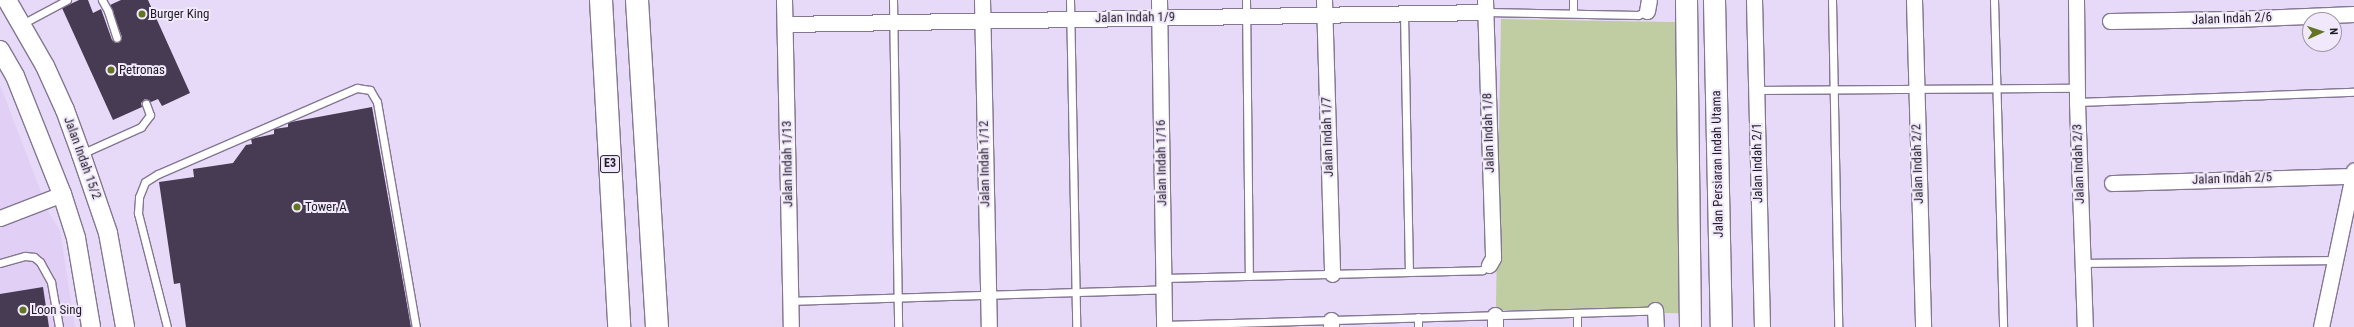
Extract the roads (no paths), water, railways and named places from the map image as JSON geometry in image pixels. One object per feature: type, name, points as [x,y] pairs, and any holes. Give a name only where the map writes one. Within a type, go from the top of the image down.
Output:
[{"type":"highway","name":"E3","points":[[601,0],[619,327]]},
{"type":"highway","points":[[637,0],[657,327]]},
{"type":"main road","points":[[1686,0],[1690,327]]},
{"type":"main road","name":"Jalan Persiaran Indah Utama","points":[[1714,0],[1721,327]]},
{"type":"street","name":"Jalan Indah 15/2","points":[[7,0],[22,24],[65,110],[81,154],[108,233],[124,327]]},
{"type":"street","name":"Jalan Indah 1/13","points":[[784,0],[791,327]]},
{"type":"street","name":"Jalan Indah 1/12","points":[[982,0],[989,327]]},
{"type":"street","name":"Jalan Indah 1/16","points":[[1159,0],[1164,326]]},
{"type":"street","name":"Jalan Indah 2/1","points":[[1754,0],[1762,327]]},
{"type":"street","name":"Jalan Indah 2/2","points":[[1914,0],[1923,327]]},
{"type":"street","name":"Jalan Indah 2/3","points":[[2076,0],[2077,95],[2085,327]]},
{"type":"street","name":"Jalan Indah 1/9","points":[[785,24],[1246,16],[1324,7],[1404,13],[1485,6]]},
{"type":"street","name":"Jalan Indah 1/8","points":[[1485,6],[1493,258],[1489,265]]},
{"type":"street","name":"Jalan Indah 1/7","points":[[1324,7],[1332,274]]},
{"type":"street","name":"Jalan Indah 2/6","points":[[2110,21],[2235,19],[2354,14]]},
{"type":"street","points":[[0,50],[15,76],[62,194],[76,238],[91,327]]},
{"type":"street","points":[[2321,327],[2353,173]]},
{"type":"street","name":"Jalan Indah 2/5","points":[[2112,183],[2353,173]]},
{"type":"street","points":[[0,218],[62,194]]},
{"type":"street","points":[[1656,310],[1656,327]]},
{"type":"lane","points":[[22,24],[67,0]]},
{"type":"lane","points":[[102,0],[108,11],[117,38]]},
{"type":"lane","points":[[893,0],[898,327]]},
{"type":"lane","points":[[1070,0],[1076,327]]},
{"type":"lane","points":[[1246,0],[1249,276]]},
{"type":"lane","points":[[1573,0],[1573,13]]},
{"type":"lane","points":[[1832,0],[1835,90],[1838,327]]},
{"type":"lane","points":[[1994,0],[2003,327]]},
{"type":"lane","points":[[1485,6],[1573,13],[1638,15],[1648,5]]},
{"type":"lane","points":[[1404,13],[1409,272]]},
{"type":"lane","points":[[167,327],[138,213],[138,197],[145,182],[158,174],[357,88],[370,90],[377,102],[416,327]]},
{"type":"lane","points":[[1756,90],[1996,88],[2077,95],[2354,92]]},
{"type":"lane","points":[[81,154],[141,127],[150,115],[146,104]]},
{"type":"lane","points":[[0,263],[25,256],[34,257],[40,262],[51,282],[58,327]]},
{"type":"lane","points":[[2082,263],[2336,260]]},
{"type":"lane","points":[[791,301],[1075,293],[1249,276],[1482,270],[1489,265]]},
{"type":"lane","points":[[1164,326],[1331,323],[1418,317],[1495,321],[1577,313],[1656,310]]},
{"type":"lane","points":[[1577,313],[1577,327]]},
{"type":"lane","points":[[1418,317],[1418,327]]},
{"type":"place","name":"Burger King","points":[[142,14]]},
{"type":"place","name":"Petronas","points":[[111,70]]},
{"type":"place","name":"Tower A","points":[[297,207]]},
{"type":"place","name":"Loon Sing","points":[[23,310]]}]
